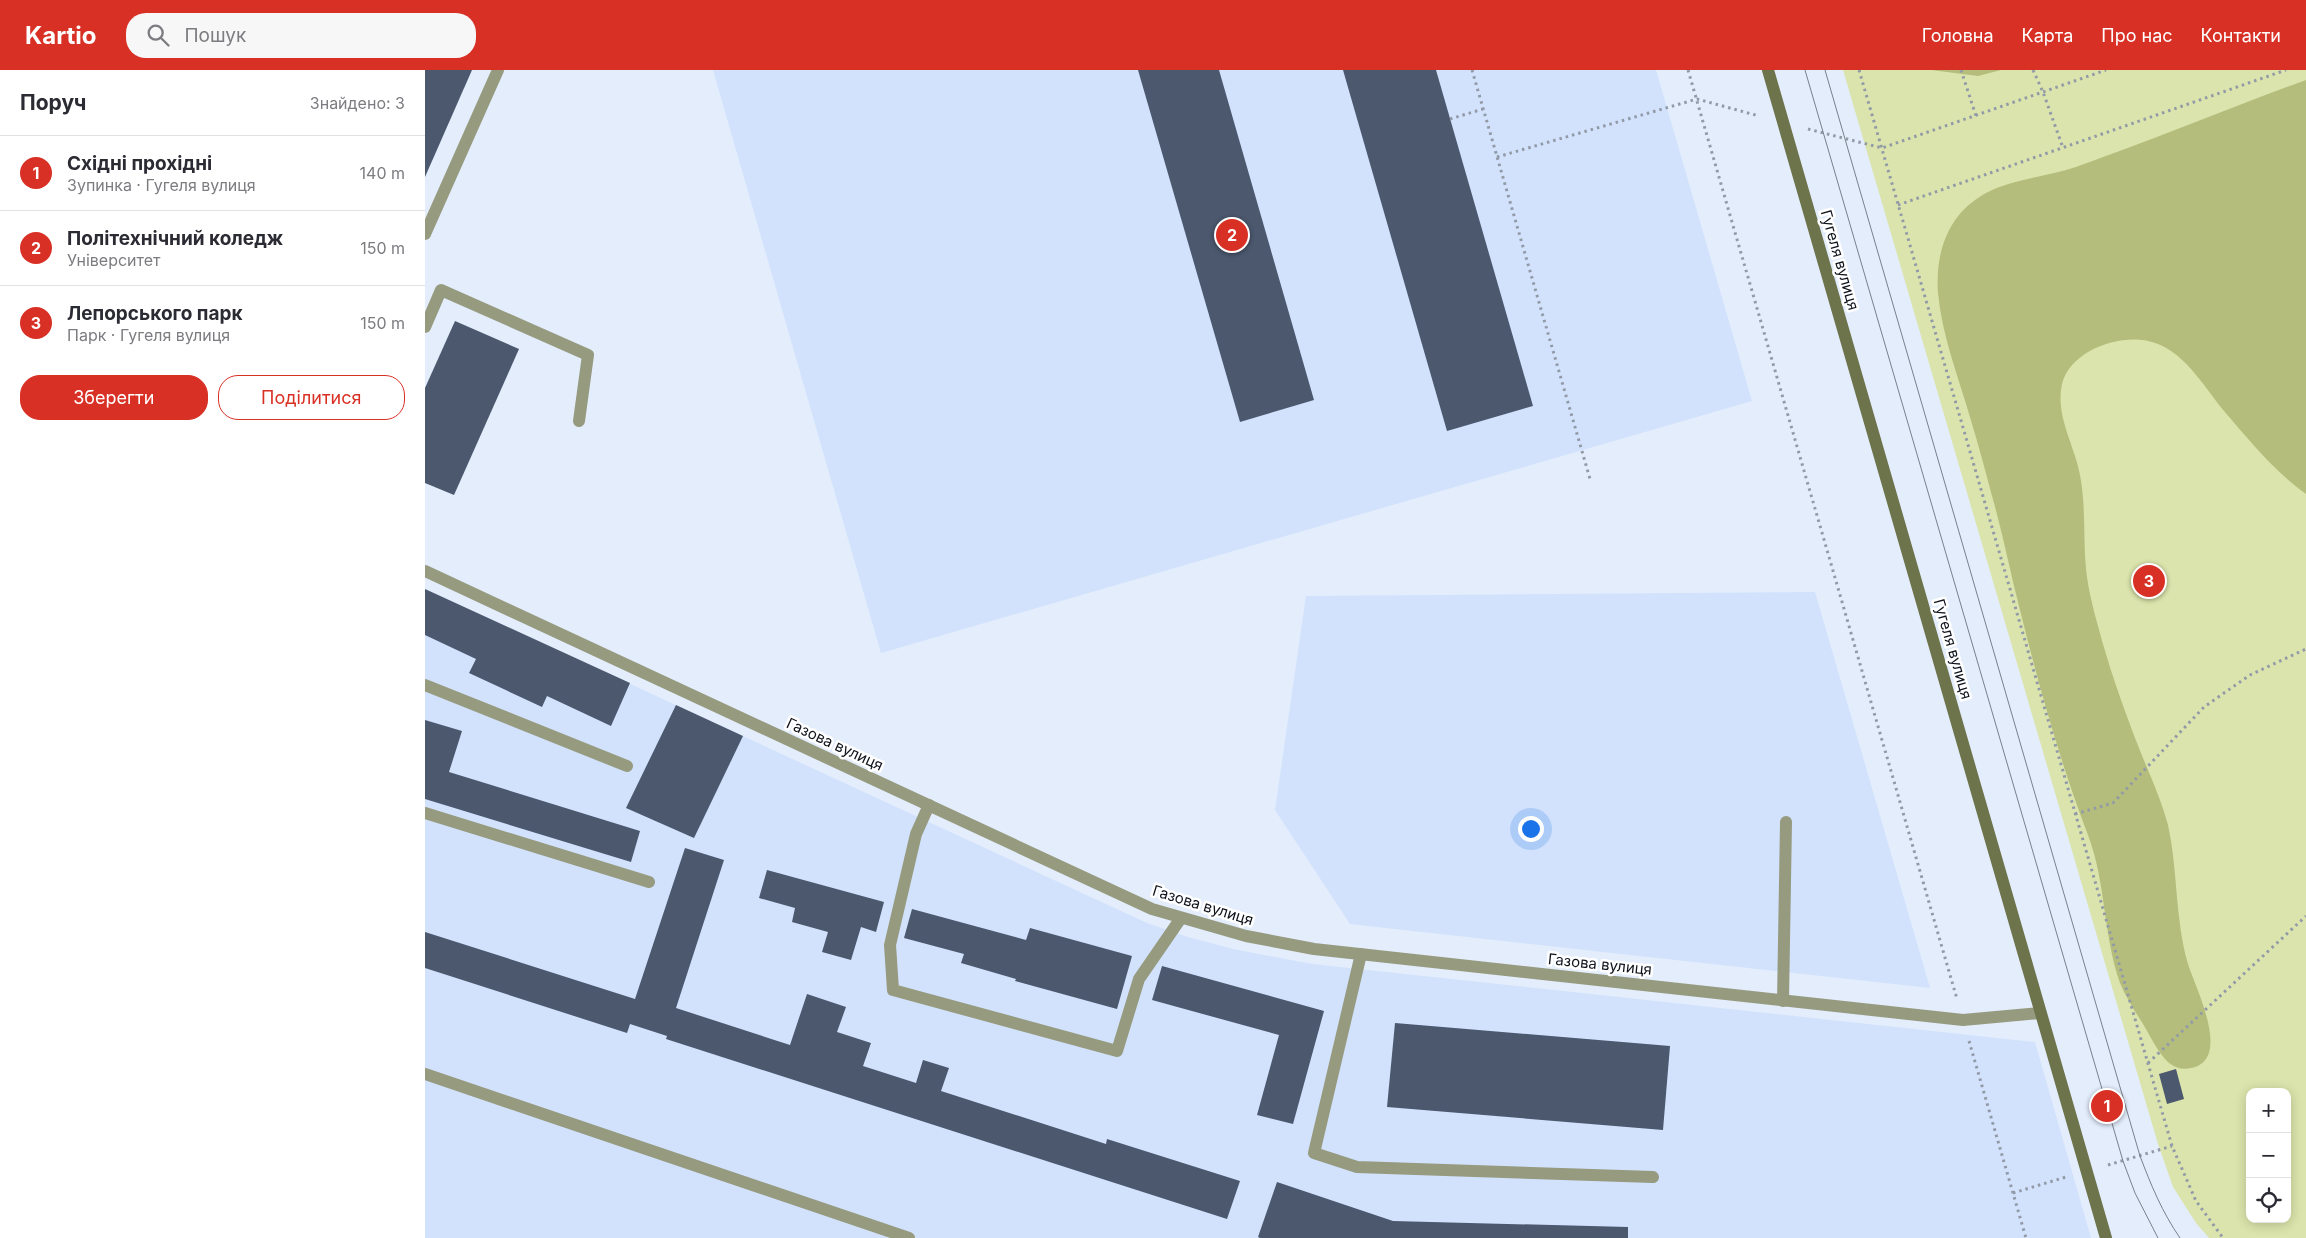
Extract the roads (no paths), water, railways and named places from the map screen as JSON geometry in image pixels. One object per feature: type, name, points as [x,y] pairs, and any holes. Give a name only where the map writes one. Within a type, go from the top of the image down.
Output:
[{"type":"street","points":[[425,234],[498,70]]},
{"type":"street","name":"Гугеля вулиця","points":[[1768,70],[2106,1238]]},
{"type":"street","points":[[425,327],[441,290],[588,355],[579,421]]},
{"type":"street","name":"Газова вулиця","points":[[425,571],[1152,909],[1246,936],[1314,949],[1963,1020],[2040,1013]]},
{"type":"street","points":[[425,685],[627,766]]},
{"type":"street","points":[[929,805],[916,834],[890,945],[893,990],[1117,1051],[1139,979],[1181,918]]},
{"type":"street","points":[[425,813],[649,882]]},
{"type":"street","points":[[1783,1000],[1786,822]]},
{"type":"street","points":[[1361,954],[1314,1153],[1357,1167],[1653,1177]]},
{"type":"street","points":[[425,1074],[909,1238]]},
{"type":"tram line","points":[[1805,70],[2123,1161],[2135,1193],[2158,1238]]},
{"type":"tram line","points":[[1825,70],[2140,1156],[2157,1198],[2180,1238]]},
{"type":"place","name":"Політехнічний коледж","points":[[1232,235]]},
{"type":"place","name":"Лепорського парк","points":[[2149,581]]},
{"type":"place","name":"Східні прохідні","points":[[2107,1106]]}]
